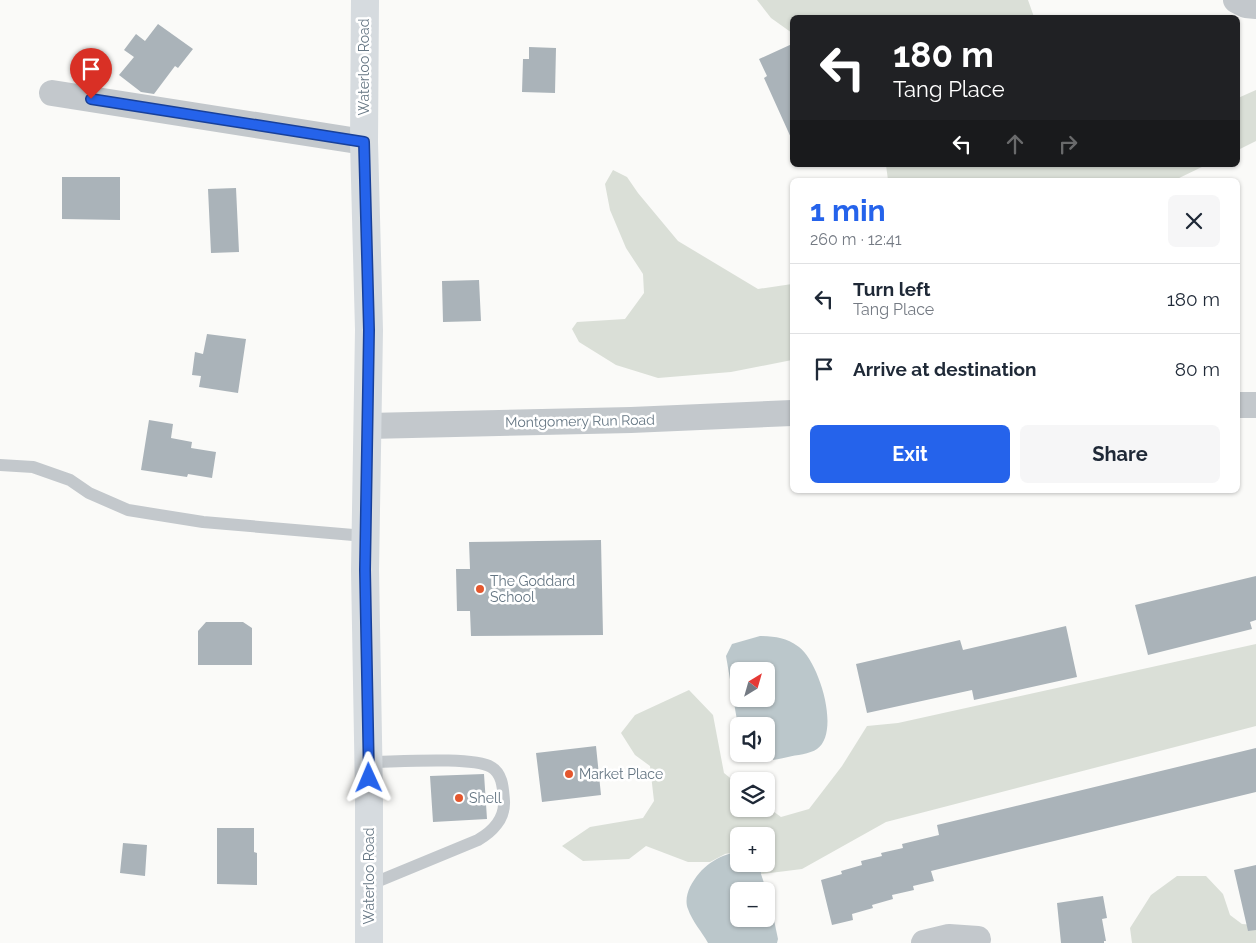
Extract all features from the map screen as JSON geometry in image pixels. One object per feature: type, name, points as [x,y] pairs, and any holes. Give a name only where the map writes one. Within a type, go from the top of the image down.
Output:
[{"type":"main road","name":"Waterloo Road","points":[[365,0],[364,142],[369,330],[366,536],[369,943]]},
{"type":"street","points":[[1236,0],[1246,5],[1256,6]]},
{"type":"street","points":[[52,93],[364,142]]},
{"type":"street","points":[[1240,405],[1256,404]]},
{"type":"street","name":"Montgomery Run Road","points":[[368,426],[631,420],[790,413]]},
{"type":"street","points":[[924,943],[949,936],[978,939]]},
{"type":"lane","points":[[0,465],[33,466],[70,480],[89,493],[128,510],[203,522],[366,536]]},
{"type":"lane","points":[[368,762],[459,761],[475,762],[492,767],[502,780],[504,809],[490,833],[478,840],[369,885]]},
{"type":"shaded area","points":[[757,0],[1028,0],[1033,15],[790,15],[790,32],[771,18]]},
{"type":"shaded area","points":[[1256,90],[1256,141],[1240,149],[1240,97]]},
{"type":"shaded area","points":[[886,167],[1202,167],[1179,178],[888,178]]},
{"type":"shaded area","points":[[613,170],[627,177],[678,241],[758,289],[790,284],[790,360],[731,372],[658,378],[616,365],[579,342],[572,329],[577,322],[625,319],[644,293],[643,274],[626,248],[610,210],[605,184]]},
{"type":"shaded area","points":[[760,636],[785,639],[799,647],[814,667],[820,681],[827,713],[827,728],[824,740],[817,749],[775,759],[775,717],[736,717],[735,708],[775,708],[775,662],[730,662],[730,679],[726,656],[732,644]]},
{"type":"shaded area","points":[[1256,644],[1256,726],[886,822],[802,869],[761,874],[761,872],[775,872],[775,827],[730,827],[730,853],[710,862],[688,862],[646,846],[629,859],[583,861],[562,846],[590,827],[643,818],[654,801],[650,766],[635,755],[621,733],[635,715],[689,690],[713,715],[724,773],[730,778],[730,817],[775,817],[775,813],[781,817],[809,809],[842,766],[867,726],[898,723]]},
{"type":"shaded area","points":[[730,854],[730,872],[761,872],[764,882],[730,882],[730,927],[775,927],[775,925],[777,943],[708,943],[692,918],[687,906],[689,889],[699,873],[710,863]]},
{"type":"shaded area","points":[[1177,876],[1206,876],[1223,894],[1230,915],[1242,924],[1256,925],[1256,943],[1132,943],[1130,928],[1151,895]]},
{"type":"building","points":[[158,24],[193,49],[178,68],[175,66],[154,94],[141,92],[119,75],[134,57],[124,50],[136,34],[145,41]]},
{"type":"building","points":[[790,45],[790,136],[764,78],[767,76],[759,59]]},
{"type":"building","points":[[529,47],[556,48],[555,93],[522,92],[523,59],[529,59]]},
{"type":"building","points":[[62,177],[120,177],[120,220],[62,219]]},
{"type":"building","points":[[236,188],[239,252],[211,253],[208,189]]},
{"type":"building","points":[[479,280],[481,321],[443,322],[442,281]]},
{"type":"building","points":[[207,334],[246,339],[238,393],[199,387],[201,376],[192,375],[195,352],[203,354]]},
{"type":"building","points":[[149,420],[173,424],[171,438],[192,442],[191,448],[216,452],[212,478],[188,474],[187,477],[141,470]]},
{"type":"building","name":"The Goddard School","points":[[601,540],[603,635],[471,636],[470,611],[457,611],[456,569],[470,569],[469,542]]},
{"type":"building","points":[[1256,576],[1256,620],[1250,622],[1252,629],[1148,655],[1135,605]]},
{"type":"building","points":[[206,622],[243,622],[252,628],[252,665],[198,665],[198,631]]},
{"type":"building","points":[[1066,626],[1077,677],[974,700],[972,690],[867,713],[856,664],[960,640],[963,650]]},
{"type":"building","name":"Market Place","points":[[596,746],[601,795],[542,802],[536,753]]},
{"type":"building","points":[[1256,748],[1256,792],[931,871],[934,881],[913,886],[914,890],[892,895],[893,899],[872,905],[873,908],[852,914],[853,920],[832,925],[821,880],[842,874],[841,871],[862,865],[861,861],[882,856],[881,853],[903,848],[902,844],[939,835],[937,825]]},
{"type":"building","name":"Shell","points":[[484,774],[487,819],[433,822],[430,776]]},
{"type":"building","points":[[217,828],[254,828],[254,852],[257,853],[257,885],[217,884]]},
{"type":"building","points":[[123,843],[147,845],[145,876],[120,873]]},
{"type":"building","points":[[1256,865],[1256,930],[1248,931],[1234,870]]},
{"type":"building","points":[[1103,896],[1107,918],[1102,919],[1106,941],[1104,943],[1061,943],[1057,903]]},
{"type":"place","name":"The Goddard School","points":[[480,589]]},
{"type":"place","name":"Market Place","points":[[569,774]]},
{"type":"place","name":"Shell","points":[[459,798]]},
{"type":"route","points":[[91,99],[364,142],[369,330],[365,570],[369,778]]}]
